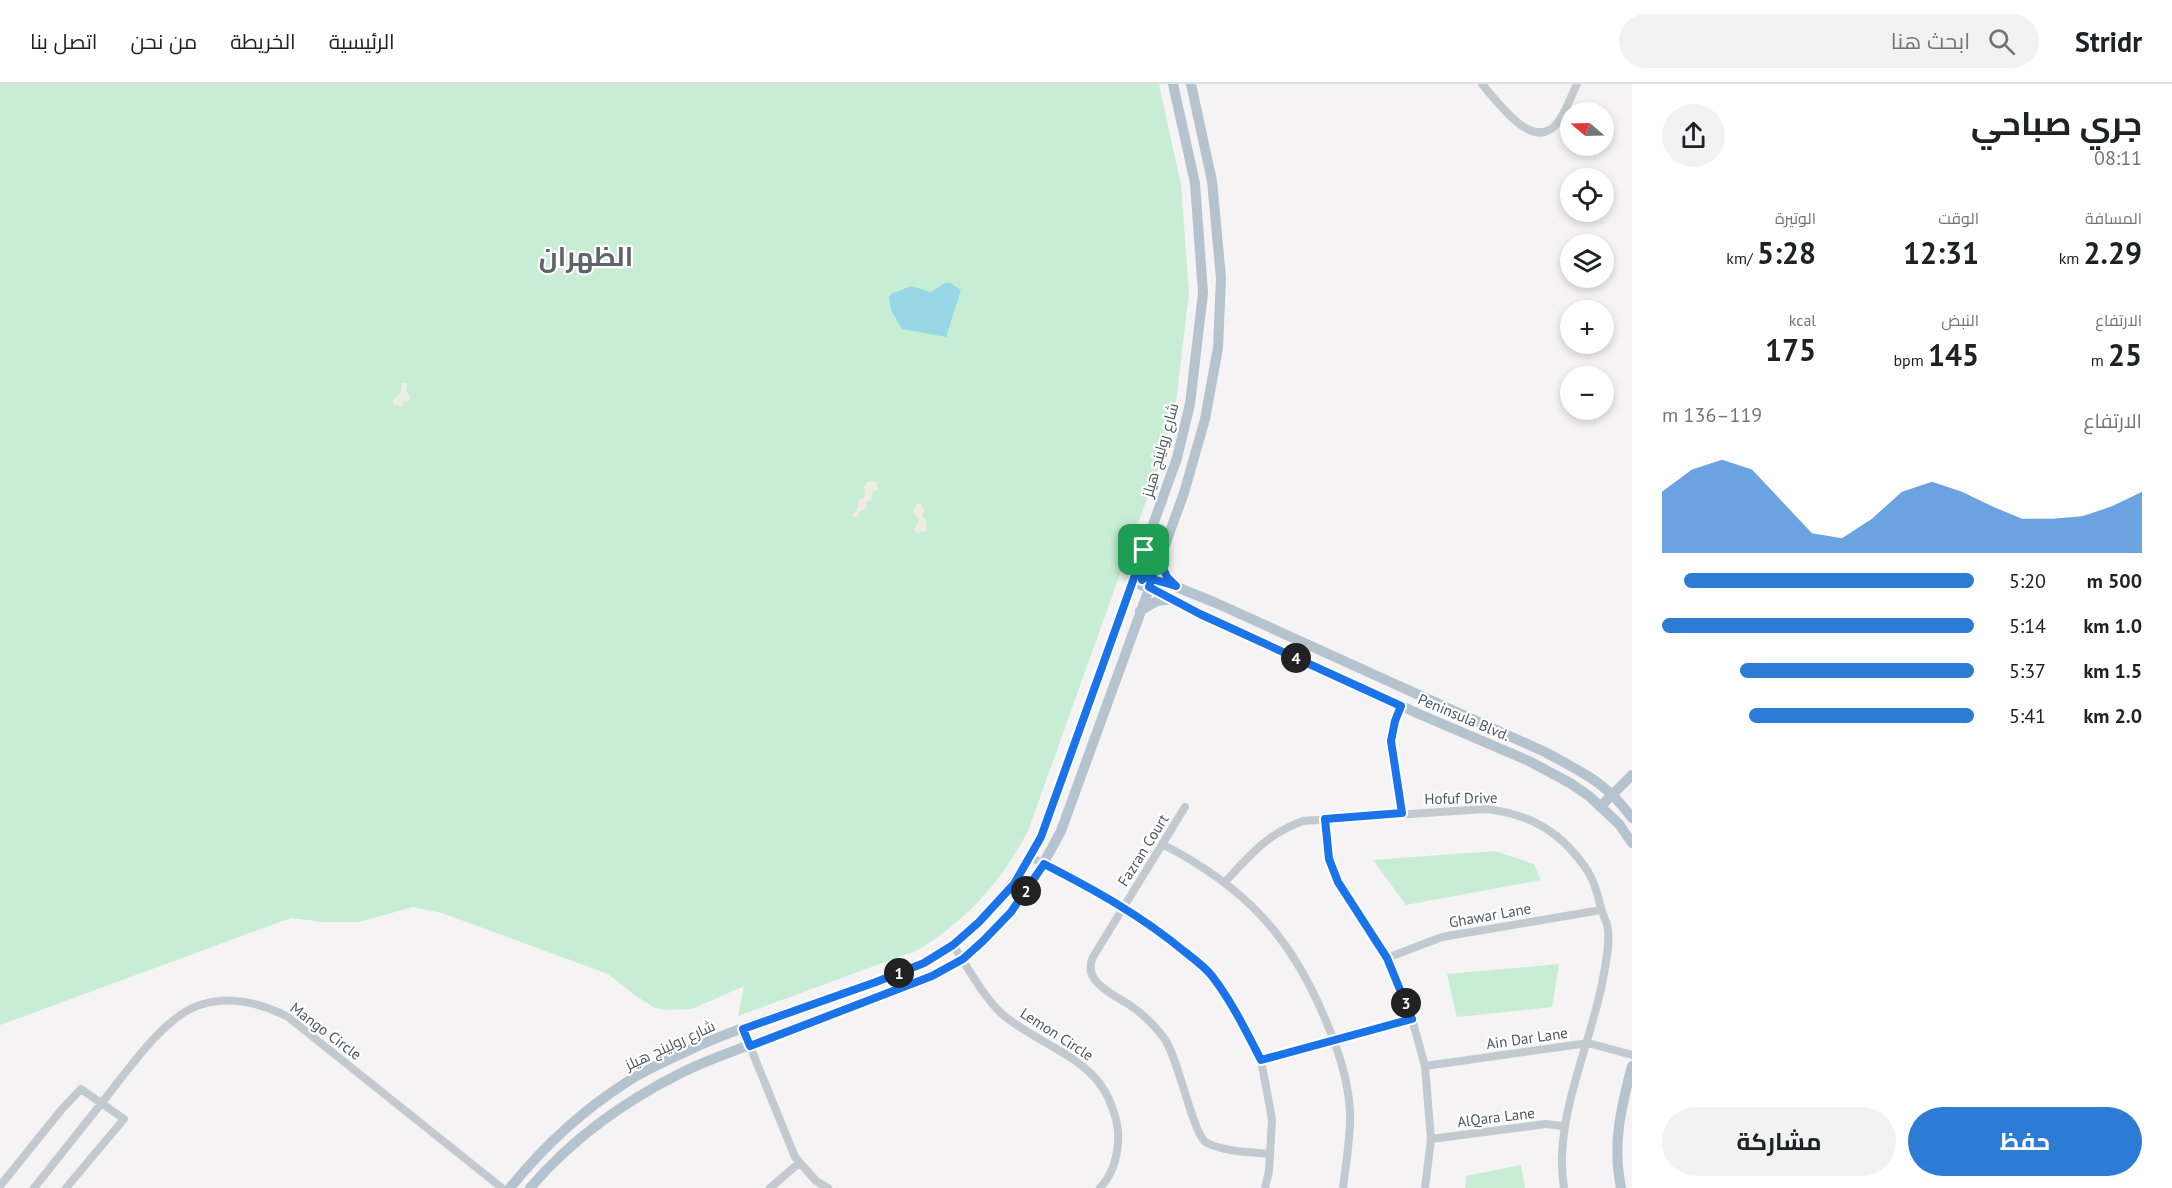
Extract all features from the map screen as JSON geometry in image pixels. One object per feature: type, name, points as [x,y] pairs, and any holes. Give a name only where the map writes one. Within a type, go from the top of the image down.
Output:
[{"type":"main road","name":"شارع رولينج هيلز","points":[[510,1188],[574,1120],[629,1080],[698,1046],[924,963],[953,945],[979,922],[1014,884],[1041,837],[1177,458],[1190,404],[1203,293],[1195,183],[1173,84]]},
{"type":"main road","name":"شارع رولينج هيلز","points":[[530,1188],[548,1168],[582,1138],[629,1104],[682,1073],[932,976],[963,959],[1011,912],[1044,864],[1061,831],[1148,584],[1184,493],[1205,419],[1218,348],[1221,278],[1212,181],[1191,84]]},
{"type":"main road","points":[[1130,588],[1148,584],[1144,550]]},
{"type":"main road","points":[[1159,559],[1167,577],[1176,586]]},
{"type":"main road","name":"Peninsula Blvd.","points":[[1148,584],[1176,586],[1545,752],[1598,781],[1614,794],[1632,818]]},
{"type":"main road","name":"Peninsula Blvd.","points":[[1148,584],[1200,614],[1401,706],[1529,761],[1589,796],[1619,824],[1632,843]]},
{"type":"main road","points":[[1140,611],[1157,601],[1173,599]]},
{"type":"main road","points":[[1084,716],[1100,722]]},
{"type":"main road","points":[[1600,807],[1632,775]]},
{"type":"main road","points":[[1620,1188],[1616,1142],[1621,1109],[1632,1066]]},
{"type":"street","points":[[1482,84],[1517,122],[1538,133],[1549,131],[1557,123],[1577,84]]},
{"type":"street","points":[[1401,706],[1391,741],[1402,813]]},
{"type":"street","name":"Fazran Court","points":[[1185,807],[1090,963],[1091,973],[1109,993],[1131,1006],[1165,1039],[1182,1080],[1198,1134],[1204,1142],[1232,1150],[1270,1154]]},
{"type":"street","name":"Hofuf Drive","points":[[1225,882],[1275,832],[1303,821],[1486,808],[1506,811],[1535,821],[1561,838],[1582,862],[1597,886],[1601,910],[1608,930],[1607,960],[1599,1002],[1563,1126],[1564,1188]]},
{"type":"street","points":[[1325,819],[1329,859],[1338,882],[1387,958],[1412,1019],[1425,1066],[1431,1138],[1425,1188]]},
{"type":"street","points":[[1162,844],[1196,861],[1225,882],[1277,932],[1301,967],[1320,1005],[1334,1040],[1343,1072],[1350,1110],[1343,1188]]},
{"type":"street","points":[[1030,857],[1085,884],[1122,907],[1166,936],[1211,974],[1236,1013],[1261,1060],[1272,1119],[1265,1188]]},
{"type":"street","name":"Ghawar Lane","points":[[1387,958],[1442,937],[1601,910]]},
{"type":"street","name":"Lemon Circle","points":[[953,945],[999,1011],[1018,1027],[1090,1071],[1109,1096],[1119,1130],[1117,1157],[1106,1186]]},
{"type":"street","name":"Mango Circle","points":[[34,1188],[154,1039],[184,1013],[199,1005],[219,1002],[260,1004],[293,1021],[502,1188]]},
{"type":"street","points":[[1261,1060],[1412,1019]]},
{"type":"street","points":[[743,1029],[799,1163],[816,1181],[828,1188]]},
{"type":"street","name":"Ain Dar Lane","points":[[1425,1066],[1588,1043],[1632,1055]]},
{"type":"street","points":[[0,1186],[79,1090],[86,1091],[124,1119],[66,1188]]},
{"type":"street","name":"AlQara Lane","points":[[1431,1138],[1546,1124],[1563,1126]]},
{"type":"street","points":[[770,1188],[799,1163]]},
{"type":"green space","points":[[0,84],[1159,84],[1181,185],[1189,293],[1176,402],[1163,454],[1028,831],[1018,850],[994,883],[967,913],[918,950],[738,1016],[744,986],[692,1009],[655,1008],[608,974],[442,913],[413,907],[359,922],[323,922],[291,918],[0,1025]]},
{"type":"green space","points":[[1495,851],[1534,864],[1541,880],[1406,905],[1373,860]]},
{"type":"green space","points":[[1559,964],[1552,1007],[1457,1017],[1447,974]]},
{"type":"green space","points":[[1521,1165],[1525,1188],[1465,1188],[1466,1176]]},
{"type":"sand","points":[[402,383],[407,383],[406,391],[410,397],[408,401],[404,401],[402,407],[394,405],[393,401],[401,392]]},
{"type":"sand","points":[[869,481],[877,482],[878,489],[872,493],[872,500],[866,502],[866,508],[859,512],[858,517],[854,517],[852,515],[858,508],[858,501],[865,496],[864,487]]},
{"type":"sand","points":[[917,504],[921,504],[924,510],[922,516],[926,521],[927,530],[918,534],[914,529],[919,519],[913,512]]},
{"type":"water","points":[[945,283],[950,283],[961,290],[946,337],[902,329],[891,310],[889,297],[891,294],[911,286],[931,292]]},
{"type":"district","name":"الظهران","points":[[586,256]]},
{"type":"route","points":[[1144,550],[1041,837],[1014,884],[979,922],[953,945],[924,963],[743,1029],[750,1046],[932,976],[963,959],[1011,912],[1044,864],[1085,884],[1122,907],[1166,936],[1211,974],[1236,1013],[1261,1060],[1412,1019],[1387,958],[1338,882],[1329,859],[1325,819],[1402,813],[1391,741],[1401,706],[1200,614],[1149,587],[1152,579],[1159,559],[1167,577],[1176,586],[1157,579],[1152,579],[1145,577],[1142,580],[1144,550]]}]
